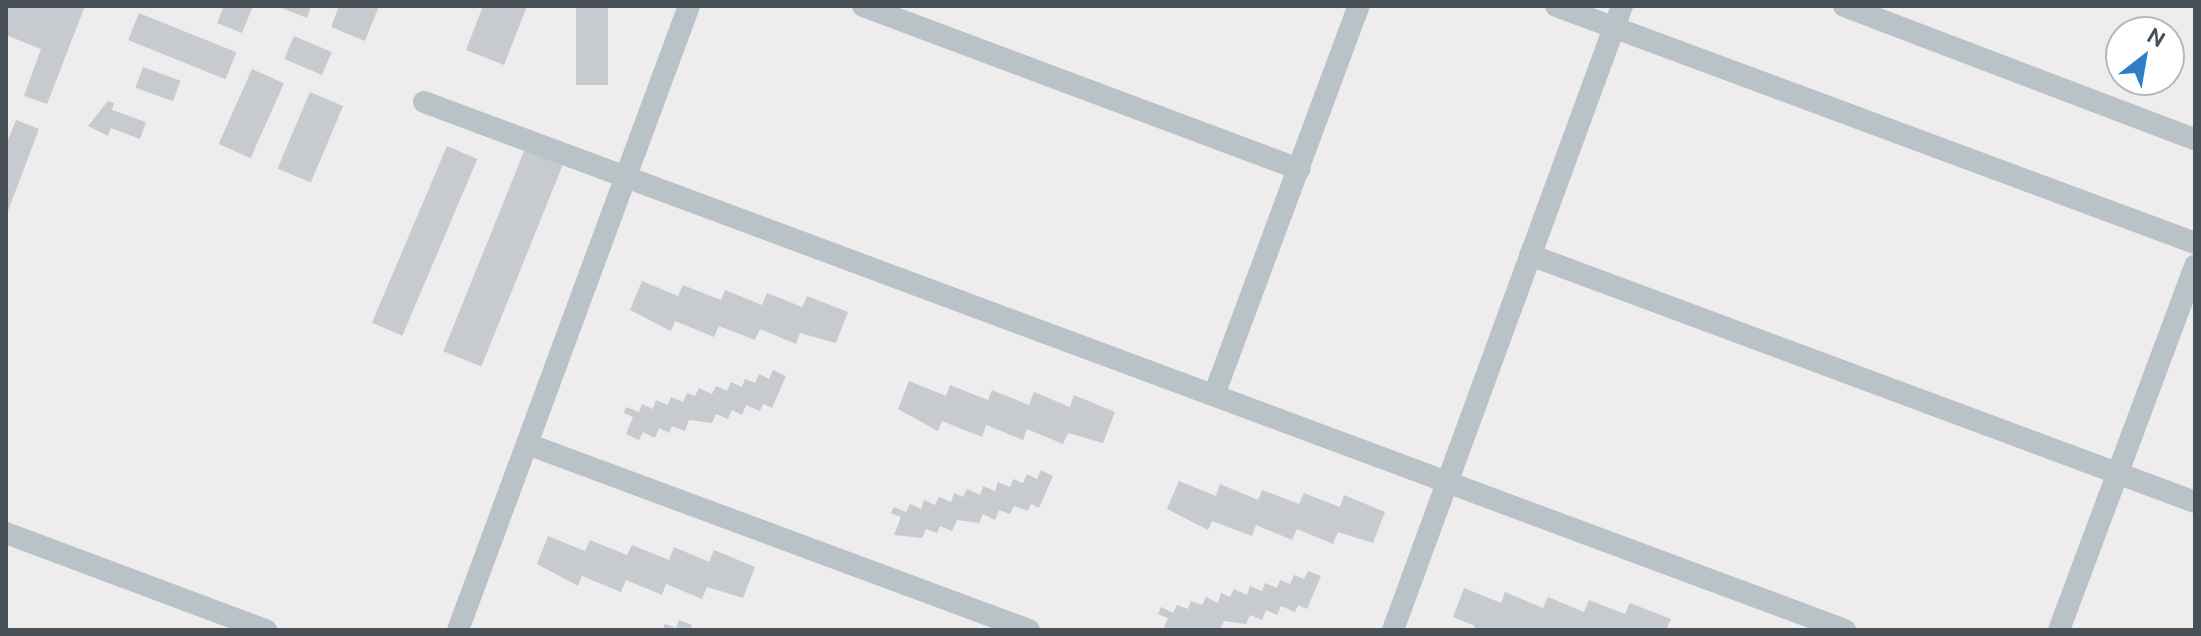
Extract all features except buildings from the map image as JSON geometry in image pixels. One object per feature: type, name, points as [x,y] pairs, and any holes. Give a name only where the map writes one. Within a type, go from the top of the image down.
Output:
[{"type":"street","points":[[458,630],[530,445],[689,6]]},
{"type":"street","points":[[863,6],[1300,169]]},
{"type":"street","points":[[1214,395],[1359,6]]},
{"type":"street","points":[[1556,6],[2195,243]]},
{"type":"street","points":[[1393,630],[1622,6]]},
{"type":"street","points":[[1844,6],[2195,139]]},
{"type":"street","points":[[424,102],[1845,630]]},
{"type":"street","points":[[1530,255],[2195,502]]},
{"type":"street","points":[[2059,630],[2195,266]]},
{"type":"street","points":[[530,445],[1029,630]]},
{"type":"street","points":[[6,533],[266,630]]}]
